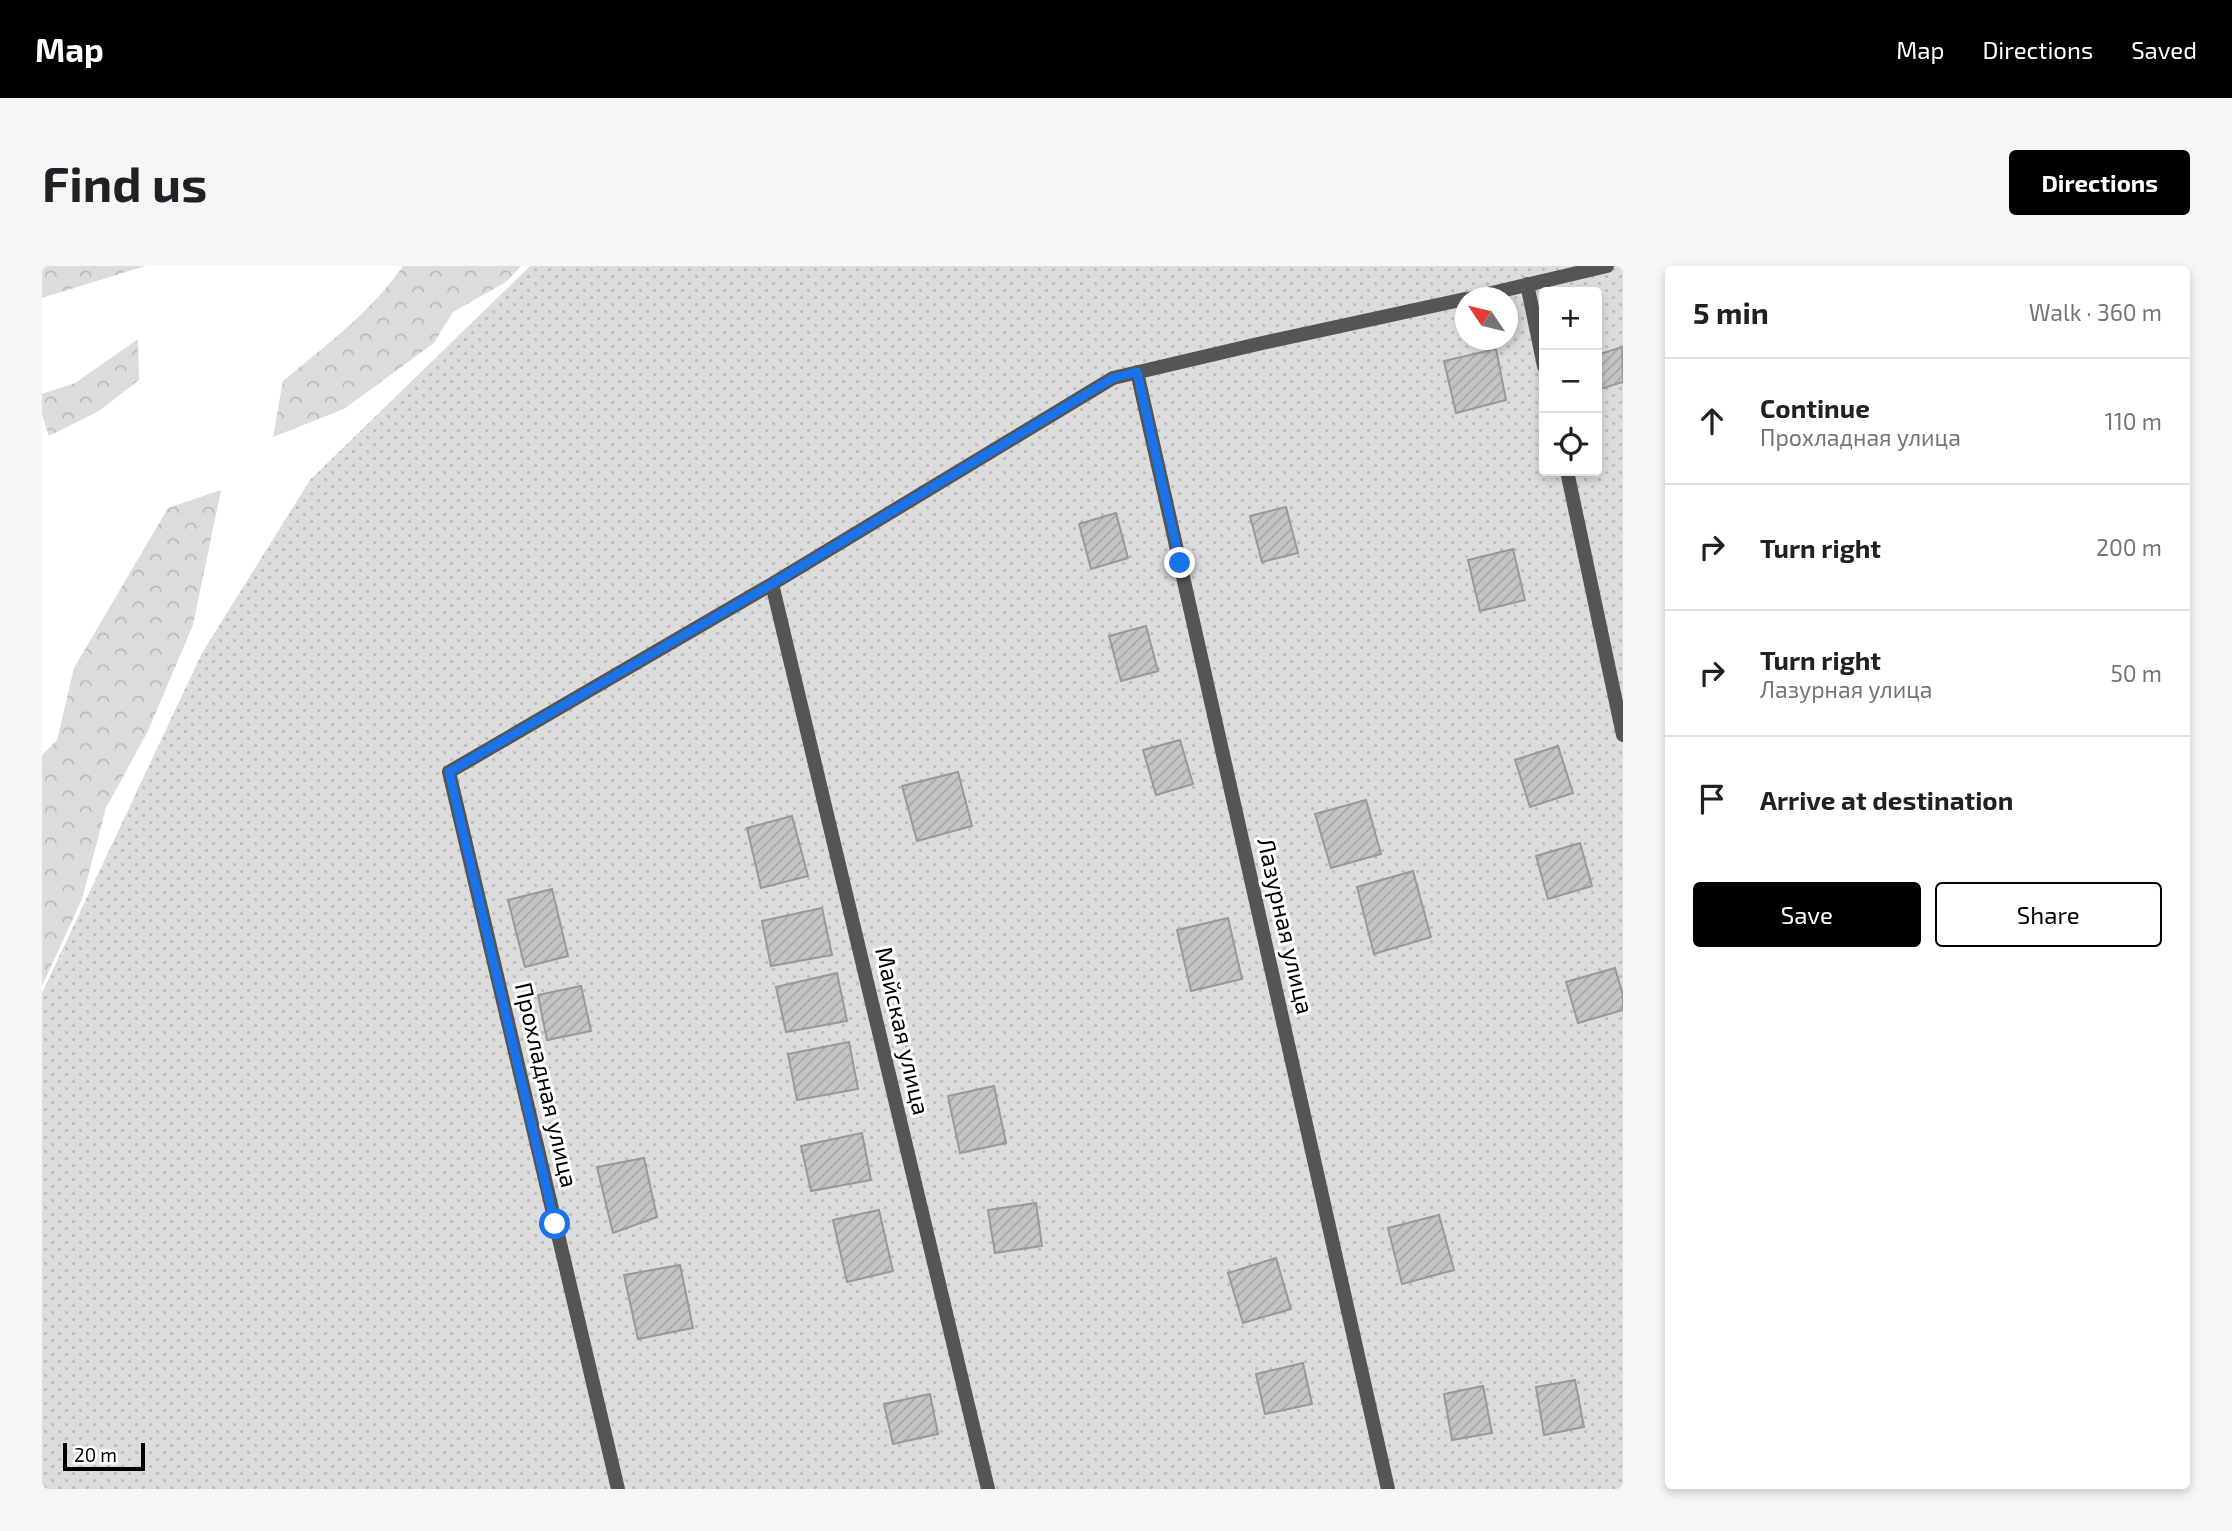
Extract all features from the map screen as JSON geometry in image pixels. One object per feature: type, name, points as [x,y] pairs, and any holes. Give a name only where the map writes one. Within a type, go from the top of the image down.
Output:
[{"type":"street","points":[[1515,287],[1607,266]]},
{"type":"street","points":[[1527,284],[1541,350]]},
{"type":"street","points":[[772,584],[1113,378],[1455,301]]},
{"type":"street","name":"Лазурная улица","points":[[1137,372],[1388,1489]]},
{"type":"street","points":[[1568,476],[1623,735]]},
{"type":"street","name":"Прохладная улица","points":[[618,1489],[449,772],[772,584]]},
{"type":"street","name":"Майская улица","points":[[772,584],[988,1489]]},
{"type":"green space","points":[[42,266],[145,266],[42,298]]},
{"type":"green space","points":[[403,266],[521,266],[506,282],[453,312],[434,343],[344,409],[273,437],[283,381],[362,313]]},
{"type":"green space","points":[[530,266],[1623,266],[1623,1489],[42,1489],[42,993],[202,653],[310,480]]},
{"type":"green space","points":[[138,339],[139,380],[99,411],[49,436],[42,415],[42,394],[75,383]]},
{"type":"green space","points":[[221,490],[193,625],[148,731],[106,808],[82,899],[42,986],[42,755],[57,740],[74,668],[168,508]]},
{"type":"building","points":[[1622,347],[1623,382],[1602,388],[1602,353]]},
{"type":"building","points":[[1496,350],[1506,400],[1456,413],[1444,361]]},
{"type":"building","points":[[1286,507],[1298,553],[1262,562],[1250,516]]},
{"type":"building","points":[[1116,513],[1128,558],[1091,569],[1079,524]]},
{"type":"building","points":[[1513,549],[1525,600],[1480,611],[1468,560]]},
{"type":"building","points":[[1146,626],[1158,671],[1121,681],[1109,636]]},
{"type":"building","points":[[1180,740],[1193,784],[1156,795],[1143,750]]},
{"type":"building","points":[[1558,746],[1573,793],[1530,807],[1515,760]]},
{"type":"building","points":[[958,772],[972,826],[917,841],[902,786]]},
{"type":"building","points":[[1366,800],[1381,854],[1331,868],[1315,814]]},
{"type":"building","points":[[792,816],[808,876],[761,888],[747,828]]},
{"type":"building","points":[[1580,843],[1592,886],[1548,899],[1536,856]]},
{"type":"building","points":[[1413,871],[1431,937],[1374,954],[1357,887]]},
{"type":"building","points":[[552,889],[568,956],[525,967],[508,900]]},
{"type":"building","points":[[822,908],[832,955],[771,966],[762,921]]},
{"type":"building","points":[[1228,918],[1242,979],[1191,991],[1177,930]]},
{"type":"building","points":[[1615,968],[1623,995],[1623,1010],[1578,1023],[1566,982]]},
{"type":"building","points":[[837,973],[847,1021],[786,1032],[776,987]]},
{"type":"building","points":[[581,986],[591,1031],[547,1040],[538,995]]},
{"type":"building","points":[[849,1042],[858,1089],[797,1100],[788,1054]]},
{"type":"building","points":[[994,1086],[1006,1143],[960,1153],[948,1096]]},
{"type":"building","points":[[862,1133],[871,1180],[811,1191],[801,1146]]},
{"type":"building","points":[[644,1158],[657,1217],[613,1233],[597,1167]]},
{"type":"building","points":[[1036,1203],[1042,1246],[995,1253],[988,1210]]},
{"type":"building","points":[[879,1210],[893,1271],[847,1282],[833,1220]]},
{"type":"building","points":[[1439,1215],[1454,1270],[1402,1284],[1388,1228]]},
{"type":"building","points":[[1276,1258],[1291,1309],[1243,1323],[1228,1273]]},
{"type":"building","points":[[680,1265],[693,1328],[638,1339],[624,1275]]},
{"type":"building","points":[[1303,1363],[1312,1404],[1265,1414],[1256,1374]]},
{"type":"building","points":[[1575,1380],[1584,1427],[1544,1435],[1536,1387]]},
{"type":"building","points":[[1483,1386],[1492,1433],[1452,1440],[1444,1394]]},
{"type":"building","points":[[930,1394],[938,1434],[893,1444],[884,1404]]},
{"type":"route","points":[[555,1224],[449,772],[772,584],[1113,378],[1137,372],[1180,563]]}]
